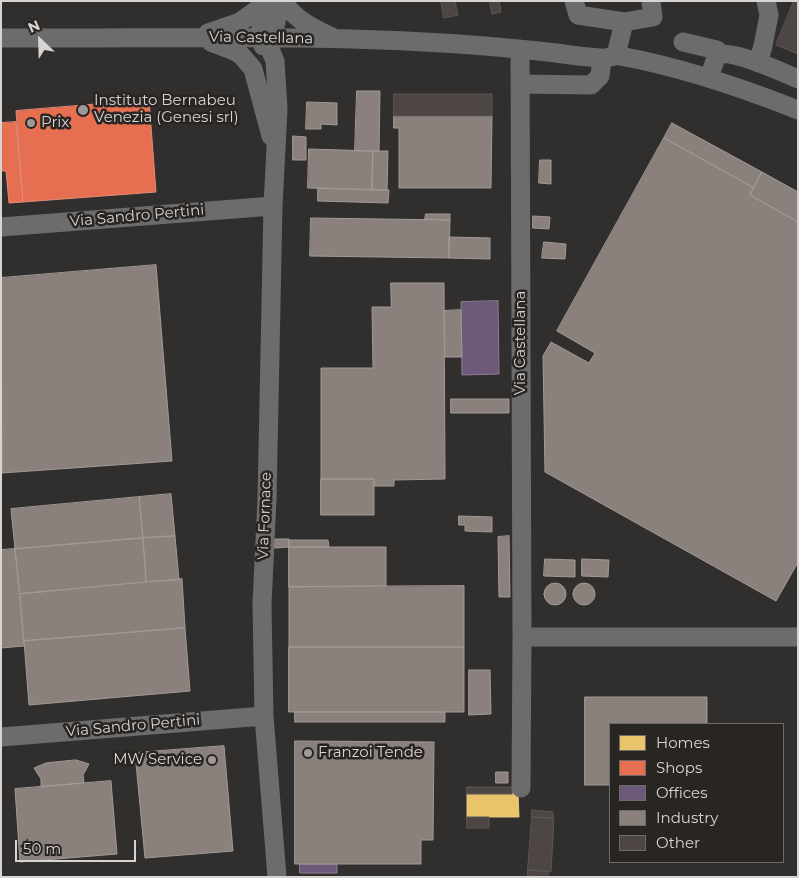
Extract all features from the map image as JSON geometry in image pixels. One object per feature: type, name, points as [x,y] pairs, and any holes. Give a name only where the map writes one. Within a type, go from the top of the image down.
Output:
[{"type":"street","points":[[574,1],[578,15],[624,22],[654,17]]},
{"type":"street","points":[[758,63],[764,46],[769,15],[766,1]]},
{"type":"street","points":[[187,37],[215,32],[240,22],[273,2],[288,9],[299,19],[335,39]]},
{"type":"street","name":"Via Fornace","points":[[273,2],[261,27],[275,61],[278,110],[273,206],[267,499],[262,604],[264,716],[277,877]]},
{"type":"street","points":[[520,84],[591,85],[600,76],[624,22]]},
{"type":"street","points":[[187,37],[212,42],[232,50],[241,55],[253,69],[267,39]]},
{"type":"street","name":"Via Castellana","points":[[1,38],[187,37],[386,40],[609,57],[653,63],[709,78],[798,110]]},
{"type":"street","points":[[276,68],[296,48],[335,39]]},
{"type":"street","points":[[683,42],[717,50],[721,54]]},
{"type":"street","name":"Via Castellana","points":[[520,49],[521,788]]},
{"type":"street","points":[[709,78],[717,56],[730,54],[798,79]]},
{"type":"street","name":"Via Fornace","points":[[253,69],[276,154]]},
{"type":"street","name":"Via Sandro Pertini","points":[[1,227],[273,206]]},
{"type":"street","points":[[522,638],[798,637]]},
{"type":"street","name":"Via Sandro Pertini","points":[[1,737],[264,716]]},
{"type":"building: Homes","points":[[518,793],[519,817],[467,817],[467,794]]},
{"type":"building: Shops","points":[[149,100],[156,192],[23,202],[16,111]]},
{"type":"building: Shops","points":[[16,122],[23,202],[9,203],[6,171],[1,171],[1,123]]},
{"type":"building: Offices","points":[[498,301],[499,374],[462,375],[461,302]]},
{"type":"building: Offices","points":[[300,864],[337,864],[337,873],[300,873]]},
{"type":"building: Industry","points":[[357,91],[380,91],[379,151],[355,151]]},
{"type":"building: Industry","points":[[307,102],[337,103],[337,125],[321,124],[321,129],[306,129]]},
{"type":"building: Industry","points":[[394,116],[492,116],[491,188],[399,188],[399,128],[394,128]]},
{"type":"building: Industry","points":[[672,123],[762,172],[754,188],[664,138]]},
{"type":"building: Industry","points":[[293,136],[306,137],[306,160],[293,160]]},
{"type":"building: Industry","points":[[664,138],[754,188],[750,195],[798,222],[798,565],[776,601],[545,472],[543,356],[551,342],[589,363],[595,353],[557,331]]},
{"type":"building: Industry","points":[[309,149],[373,151],[372,190],[308,188]]},
{"type":"building: Industry","points":[[373,151],[388,151],[387,190],[372,190]]},
{"type":"building: Industry","points":[[540,160],[551,160],[551,184],[539,183]]},
{"type":"building: Industry","points":[[762,172],[798,192],[798,222],[750,195]]},
{"type":"building: Industry","points":[[318,188],[389,190],[388,203],[318,201]]},
{"type":"building: Industry","points":[[426,214],[450,214],[450,220],[425,219]]},
{"type":"building: Industry","points":[[533,216],[550,217],[549,229],[533,228]]},
{"type":"building: Industry","points":[[311,218],[450,220],[449,258],[310,256]]},
{"type":"building: Industry","points":[[449,237],[490,238],[490,259],[449,258]]},
{"type":"building: Industry","points":[[544,242],[566,244],[565,259],[542,258]]},
{"type":"building: Industry","points":[[156,265],[172,461],[2,473],[1,278]]},
{"type":"building: Industry","points":[[391,283],[444,283],[445,479],[394,480],[394,486],[374,486],[374,479],[321,479],[321,368],[373,368],[372,307],[391,307]]},
{"type":"building: Industry","points":[[461,310],[462,357],[445,357],[444,311]]},
{"type":"building: Industry","points":[[451,399],[509,399],[509,413],[451,413]]},
{"type":"building: Industry","points":[[321,479],[374,479],[374,515],[321,515]]},
{"type":"building: Industry","points":[[171,494],[175,536],[143,538],[139,497]]},
{"type":"building: Industry","points":[[139,497],[143,538],[15,549],[11,509]]},
{"type":"building: Industry","points":[[459,516],[492,517],[492,532],[465,531],[465,525],[459,525]]},
{"type":"building: Industry","points":[[175,536],[179,580],[146,582],[143,538]]},
{"type":"building: Industry","points":[[509,536],[510,597],[499,597],[498,537]]},
{"type":"building: Industry","points":[[143,538],[146,582],[20,594],[15,549]]},
{"type":"building: Industry","points":[[275,539],[289,539],[289,547],[275,548]]},
{"type":"building: Industry","points":[[289,540],[328,540],[329,547],[289,547]]},
{"type":"building: Industry","points":[[289,547],[386,547],[386,586],[289,587]]},
{"type":"building: Industry","points":[[15,549],[24,646],[1,648],[1,550]]},
{"type":"building: Industry","points":[[545,559],[575,560],[575,577],[544,576]]},
{"type":"building: Industry","points":[[582,559],[609,560],[608,577],[582,576]]},
{"type":"building: Industry","points":[[182,579],[185,628],[24,641],[20,594]]},
{"type":"building: Industry","points":[[555,583],[563,586],[566,594],[563,602],[555,605],[547,602],[544,594],[547,586]]},
{"type":"building: Industry","points":[[584,583],[594,590],[595,594],[588,604],[584,605],[574,598],[573,594],[580,584]]},
{"type":"building: Industry","points":[[464,586],[464,647],[289,647],[289,587]]},
{"type":"building: Industry","points":[[185,628],[190,691],[29,705],[24,641]]},
{"type":"building: Industry","points":[[289,647],[464,647],[464,712],[289,712]]},
{"type":"building: Industry","points":[[469,670],[490,670],[491,714],[469,715]]},
{"type":"building: Industry","points":[[585,697],[707,697],[707,723],[609,723],[609,785],[585,785]]},
{"type":"building: Industry","points":[[295,712],[445,712],[445,722],[295,722]]},
{"type":"building: Industry","points":[[295,741],[434,742],[433,840],[421,840],[421,864],[295,864]]},
{"type":"building: Industry","points":[[224,746],[233,851],[145,858],[135,753]]},
{"type":"building: Industry","points":[[76,760],[89,764],[83,775],[84,783],[41,787],[41,779],[34,768],[46,763]]},
{"type":"building: Industry","points":[[496,772],[508,772],[508,783],[496,783]]},
{"type":"building: Industry","points":[[111,781],[117,854],[20,862],[15,789]]},
{"type":"building: Other","points":[[441,1],[455,1],[458,15],[444,18]]},
{"type":"building: Other","points":[[490,1],[499,1],[501,12],[492,14]]},
{"type":"building: Other","points":[[794,1],[798,1],[798,54],[776,45]]},
{"type":"building: Other","points":[[394,94],[492,94],[492,116],[394,116]]},
{"type":"building: Other","points":[[467,787],[512,787],[512,794],[467,794]]},
{"type":"building: Other","points":[[532,810],[553,812],[553,818],[532,817]]},
{"type":"building: Other","points":[[467,817],[489,817],[489,828],[467,828]]},
{"type":"building: Other","points":[[532,817],[554,818],[551,872],[528,870]]},
{"type":"building: Other","points":[[528,870],[548,871],[548,877],[528,876]]},
{"type":"place","name":"Instituto Bernabeu Venezia (Genesi srl)","points":[[83,110]]},
{"type":"place","name":"Prix","points":[[31,123]]},
{"type":"place","name":"Franzoi Tende","points":[[308,753]]},
{"type":"place","name":"MW Service","points":[[212,760]]}]
